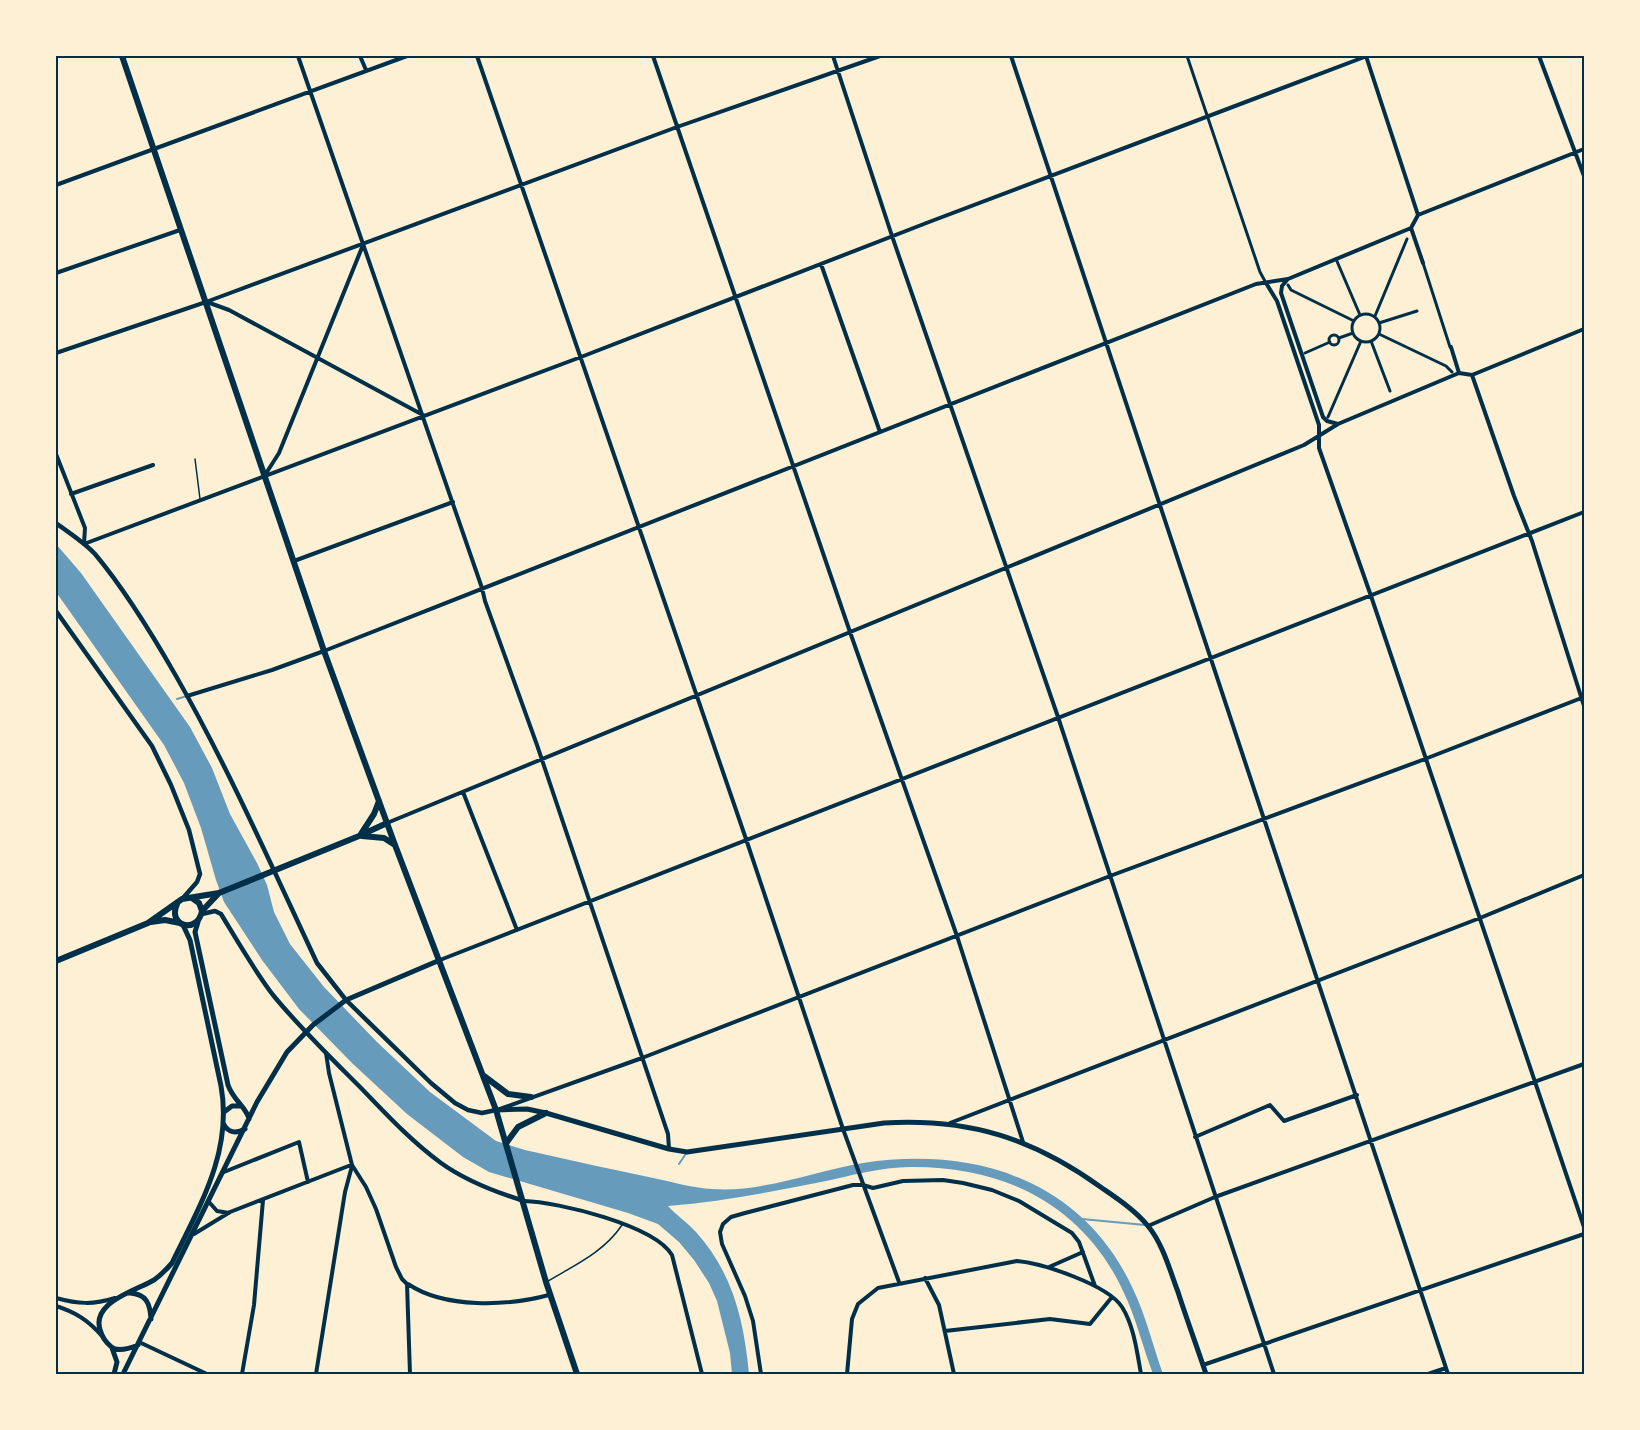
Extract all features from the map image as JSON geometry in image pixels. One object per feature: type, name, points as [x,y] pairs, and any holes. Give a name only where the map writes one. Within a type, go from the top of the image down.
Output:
[{"type":"main road","points":[[122,56],[324,651],[395,845],[484,1075],[507,1142],[546,1282],[577,1374]]},
{"type":"main road","points":[[359,836],[369,823],[379,801]]},
{"type":"main road","points":[[148,923],[179,901],[219,893],[387,823]]},
{"type":"main road","points":[[359,836],[384,838],[395,845]]},
{"type":"main road","points":[[219,893],[202,913],[195,932],[228,1085],[233,1097],[248,1112],[249,1121]]},
{"type":"main road","points":[[191,898],[199,903],[202,913]]},
{"type":"main road","points":[[114,1374],[117,1362],[111,1347],[102,1337],[100,1323],[105,1309],[116,1297],[164,1273],[171,1263],[214,1172],[219,1156],[223,1122],[221,1086],[190,940],[182,924],[174,915],[179,901]]},
{"type":"main road","points":[[56,961],[148,923],[165,920],[191,925],[198,922]]},
{"type":"main road","points":[[123,1374],[194,1234],[257,1102],[287,1052],[313,1025],[344,1002],[440,960]]},
{"type":"main road","points":[[484,1075],[508,1094],[531,1097]]},
{"type":"main road","points":[[223,1114],[228,1107],[241,1106]]},
{"type":"main road","points":[[496,1110],[527,1109],[669,1149],[698,1152],[884,1123],[916,1121],[950,1123],[995,1132],[1023,1142],[1096,1183],[1148,1226],[1167,1264],[1206,1374]]},
{"type":"main road","points":[[507,1142],[518,1127],[546,1113]]},
{"type":"main road","points":[[223,1122],[224,1126],[232,1132],[245,1129]]},
{"type":"main road","points":[[128,1292],[146,1298],[150,1307],[151,1319]]},
{"type":"main road","points":[[111,1347],[123,1350],[139,1343]]},
{"type":"street","points":[[298,56],[453,502],[668,1134],[669,1149]]},
{"type":"street","points":[[360,56],[366,70]]},
{"type":"street","points":[[56,184],[407,56]]},
{"type":"street","points":[[477,56],[746,839],[843,1129],[899,1282]]},
{"type":"street","points":[[653,56],[850,632],[957,936],[1023,1142]]},
{"type":"street","points":[[833,56],[892,236],[1058,717],[1274,1374]]},
{"type":"street","points":[[56,353],[206,302],[677,127],[880,56]]},
{"type":"street","points":[[1011,56],[1448,1374]]},
{"type":"street","points":[[1187,56],[1260,272],[1277,301],[1319,425],[1320,451],[1584,1227]]},
{"type":"street","points":[[84,544],[581,357],[1207,115],[1366,56],[1418,215]]},
{"type":"street","points":[[1539,56],[1584,176]]},
{"type":"street","points":[[1338,424],[1327,421],[1323,417],[1281,293],[1282,286],[1336,259],[1411,228],[1418,215],[1584,149]]},
{"type":"street","points":[[1411,228],[1459,373]]},
{"type":"street","points":[[56,273],[181,230]]},
{"type":"street","points":[[1375,316],[1407,239]]},
{"type":"street","points":[[265,476],[279,453],[363,244]]},
{"type":"street","points":[[1336,259],[1360,315]]},
{"type":"street","points":[[821,264],[880,432]]},
{"type":"street","points":[[188,696],[324,651],[1247,288],[1266,283],[1288,282]]},
{"type":"street","points":[[1288,282],[1291,290],[1354,321]]},
{"type":"street","points":[[206,302],[229,310],[423,415]]},
{"type":"street","points":[[1379,323],[1417,311]]},
{"type":"street","points":[[1360,315],[1375,316],[1379,323],[1379,334],[1371,341],[1362,341],[1353,333],[1354,321],[1360,315]]},
{"type":"street","points":[[387,823],[1304,445],[1338,424],[1459,373],[1472,375],[1584,329]]},
{"type":"street","points":[[1330,342],[1335,345],[1340,338],[1353,333]]},
{"type":"street","points":[[1379,334],[1446,366],[1452,372]]},
{"type":"street","points":[[1330,342],[1329,339],[1333,335],[1340,338]]},
{"type":"street","points":[[1328,417],[1362,341]]},
{"type":"street","points":[[1371,341],[1390,391]]},
{"type":"street","points":[[1305,353],[1330,342]]},
{"type":"street","points":[[1472,375],[1540,564],[1581,689],[1584,706]]},
{"type":"street","points":[[56,454],[85,528],[84,544]]},
{"type":"street","points":[[71,494],[153,465]]},
{"type":"street","points":[[294,561],[453,502]]},
{"type":"street","points":[[440,960],[1584,512]]},
{"type":"street","points":[[56,523],[84,544],[112,577],[145,625],[188,696],[317,963],[344,1002],[431,1083],[456,1103],[474,1113],[496,1110],[642,1058],[1110,876],[1583,698]]},
{"type":"street","points":[[56,611],[152,746],[171,786],[189,830],[200,874],[197,882],[179,901]]},
{"type":"street","points":[[463,792],[517,930]]},
{"type":"street","points":[[950,1123],[1480,918],[1584,875]]},
{"type":"street","points":[[202,913],[215,911],[221,914],[273,994],[306,1032],[393,1121],[442,1164],[495,1192],[524,1201],[562,1205],[622,1224],[667,1246],[672,1255],[702,1374]]},
{"type":"street","points":[[326,1052],[352,1165],[366,1187],[402,1279],[425,1293],[461,1302],[522,1300],[550,1294]]},
{"type":"street","points":[[1148,1226],[1215,1197],[1584,1064]]},
{"type":"street","points":[[1195,1137],[1270,1105],[1284,1121],[1357,1095]]},
{"type":"street","points":[[224,1172],[299,1142],[308,1182]]},
{"type":"street","points":[[194,1234],[230,1212],[352,1165]]},
{"type":"street","points":[[316,1374],[345,1192],[352,1165]]},
{"type":"street","points":[[761,1374],[753,1321],[745,1296],[722,1244],[720,1232],[723,1224],[731,1217],[745,1213],[853,1185],[873,1188],[903,1181],[943,1180],[963,1183],[992,1190],[1036,1210],[1072,1233],[1079,1242],[1095,1286]]},
{"type":"street","points":[[242,1374],[254,1305],[263,1200]]},
{"type":"street","points":[[209,1202],[217,1211],[230,1212]]},
{"type":"street","points":[[1203,1365],[1584,1234]]},
{"type":"street","points":[[1048,1267],[1083,1252]]},
{"type":"street","points":[[847,1374],[852,1319],[858,1304],[878,1288],[899,1282],[1017,1261],[1048,1267],[1095,1286],[1120,1304],[1129,1323],[1141,1374]]},
{"type":"street","points":[[925,1278],[939,1305],[954,1374]]},
{"type":"street","points":[[407,1284],[410,1374]]},
{"type":"street","points":[[56,1298],[82,1304],[101,1302],[116,1297]]},
{"type":"street","points":[[945,1331],[1050,1319],[1090,1324],[1112,1297]]},
{"type":"street","points":[[56,1306],[85,1319],[102,1337]]},
{"type":"street","points":[[139,1343],[207,1374]]},
{"type":"street","points":[[1428,1374],[1446,1368]]},
{"type":"lane","points":[[195,459],[201,500]]},
{"type":"lane","points":[[546,1282],[600,1249],[613,1239],[622,1224]]},
{"type":"water","points":[[56,544],[81,573],[190,727],[212,768],[230,814],[257,863],[267,885],[274,912],[290,944],[324,987],[430,1092],[496,1141],[525,1150],[698,1188],[750,1188],[863,1163],[905,1159],[945,1160],[984,1167],[1021,1179],[1055,1197],[1085,1221],[1112,1252],[1138,1299],[1163,1374],[1153,1374],[1124,1293],[1107,1262],[1087,1236],[1063,1214],[1037,1197],[1008,1183],[977,1174],[945,1169],[899,1167],[745,1196],[668,1206],[693,1228],[709,1248],[728,1281],[740,1317],[749,1374],[732,1374],[730,1353],[717,1301],[709,1283],[679,1242],[658,1224],[489,1172],[463,1157],[407,1114],[299,1009],[262,960],[224,902],[184,783],[164,745],[56,592]]},
{"type":"waterway","points":[[177,699],[187,696]]},
{"type":"waterway","points":[[679,1164],[687,1152]]},
{"type":"waterway","points":[[1082,1219],[1145,1225]]}]
